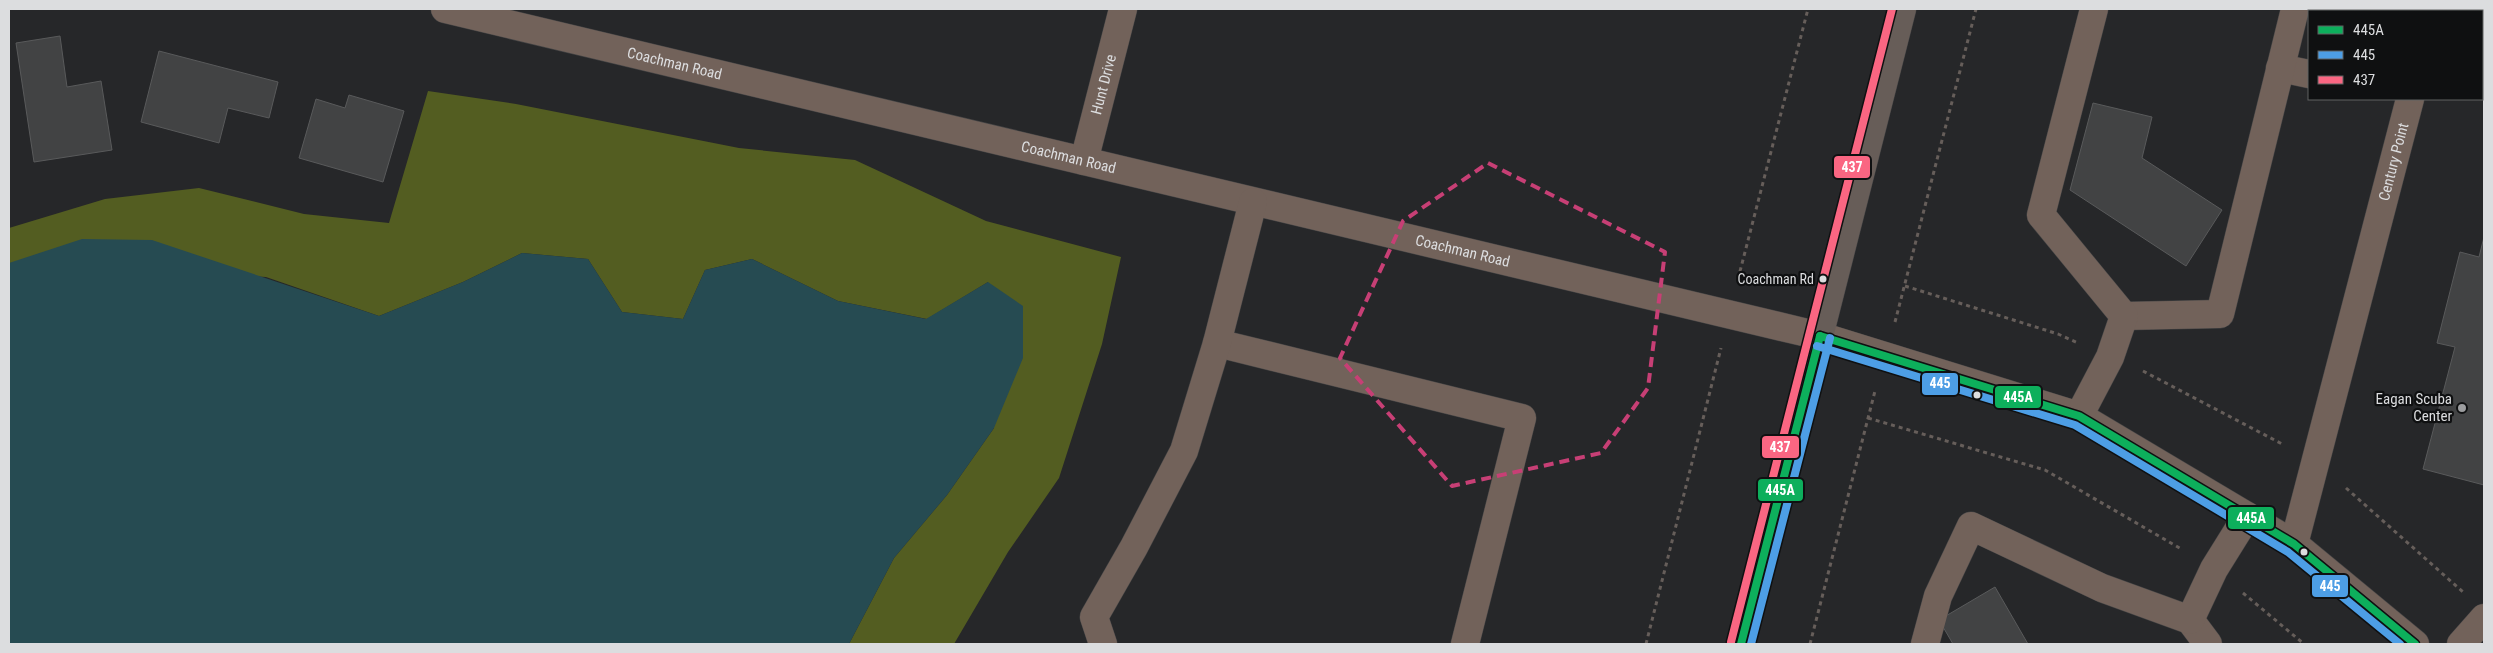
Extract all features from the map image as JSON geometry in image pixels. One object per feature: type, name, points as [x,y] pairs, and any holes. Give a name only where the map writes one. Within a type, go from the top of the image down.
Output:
[{"type":"main road","points":[[1741,644],[1902,9]]},
{"type":"street","name":"Coachman Road","points":[[445,9],[1820,336],[2079,416],[2294,544],[2416,644]]},
{"type":"street","name":"Hunt Drive","points":[[1084,161],[1124,9]]},
{"type":"street","points":[[2094,9],[2042,216],[2124,316]]},
{"type":"street","points":[[2124,316],[2220,314],[2295,9]]},
{"type":"street","points":[[2280,68],[2308,74]]},
{"type":"street","name":"Century Point","points":[[2294,544],[2410,100]]},
{"type":"street","points":[[1104,644],[1094,617],[1134,547],[1184,451],[1217,344],[1253,202]]},
{"type":"street","points":[[2079,416],[2110,357],[2124,316]]},
{"type":"street","points":[[1217,344],[1522,418],[1465,644]]},
{"type":"street","points":[[2190,620],[2214,568],[2247,516]]},
{"type":"street","points":[[1925,644],[1938,596],[1971,526],[2102,588],[2190,620],[2208,644]]},
{"type":"street","points":[[2461,644],[2477,608]]},
{"type":"path","points":[[1646,644],[1713,383],[1728,314],[1808,9]]},
{"type":"path","points":[[1905,286],[2058,334],[2162,380],[2316,462],[2477,608]]},
{"type":"path","points":[[1868,418],[2045,470],[2214,568],[2304,644]]},
{"type":"highlighted area","points":[[1488,163],[1665,252],[1648,388],[1601,453],[1452,486],[1340,358],[1403,221]]},
{"type":"green space","points":[[428,91],[516,104],[739,148],[855,160],[986,221],[1121,257],[1102,344],[1059,478],[1008,552],[954,644],[849,644],[894,558],[947,495],[994,428],[988,282],[927,319],[838,301],[752,259],[705,270],[683,319],[622,312],[588,259],[522,253],[463,282],[379,316],[266,277],[9,263],[9,228],[105,199],[199,188],[304,214],[389,223]]},
{"type":"water","points":[[82,239],[152,240],[379,316],[463,282],[522,253],[588,259],[622,312],[683,319],[705,270],[752,259],[838,301],[926,319],[988,282],[1023,306],[1023,358],[994,428],[947,495],[894,558],[849,644],[9,644],[9,263]]},
{"type":"building","points":[[60,36],[67,87],[101,81],[112,150],[34,162],[16,43]]},
{"type":"building","points":[[159,51],[278,82],[269,118],[228,108],[219,143],[141,122]]},
{"type":"building","points":[[349,95],[404,111],[383,182],[299,158],[316,99],[345,108]]},
{"type":"building","points":[[2093,103],[2152,117],[2142,158],[2222,210],[2186,266],[2070,190]]},
{"type":"building","name":"Eagan Scuba Center","points":[[2484,237],[2484,485],[2423,469],[2455,347],[2437,343],[2460,252],[2479,257]]},
{"type":"building","points":[[1995,587],[2028,644],[1953,644],[1939,620]]},
{"type":"transit line","name":"437","points":[[1731,642],[1892,9]]},
{"type":"transit line","name":"445A","points":[[1820,336],[2079,416],[2294,544],[2415,644]]},
{"type":"transit line","name":"445A","points":[[1741,644],[1820,336]]},
{"type":"transit line","name":"445","points":[[1751,644],[1830,338]]},
{"type":"transit line","name":"445","points":[[1817,346],[2075,425],[2288,552],[2400,644]]},
{"type":"place","name":"Coachman Rd","points":[[1823,279]]},
{"type":"place","name":"Eagan Scuba Center","points":[[2462,408]]}]
